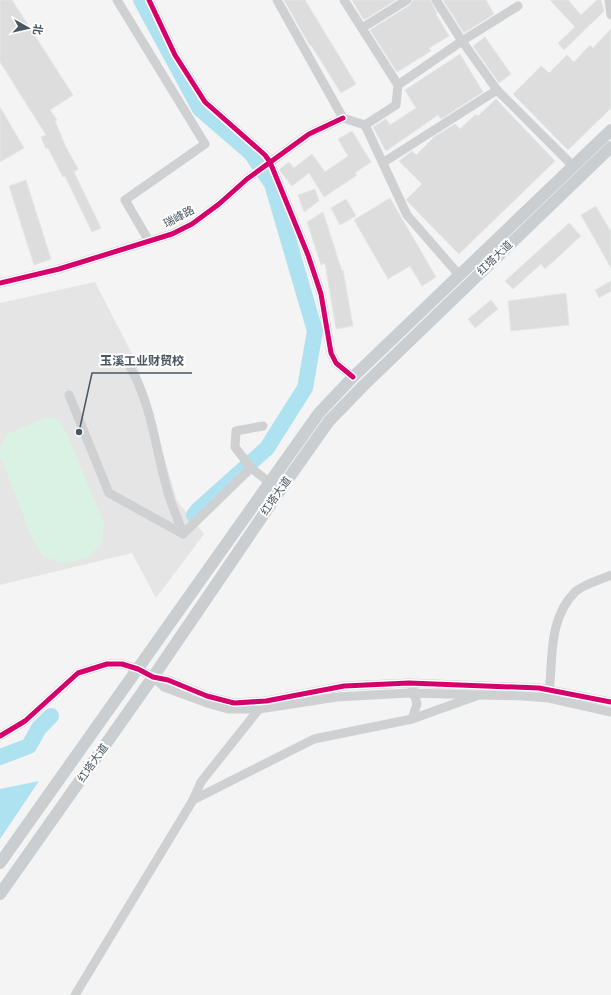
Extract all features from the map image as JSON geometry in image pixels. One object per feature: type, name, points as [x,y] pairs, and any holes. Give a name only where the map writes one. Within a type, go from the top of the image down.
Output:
[{"type":"main road","name":"红塔大道","points":[[0,863],[319,414],[353,377],[611,130]]},
{"type":"main road","name":"红塔大道","points":[[0,894],[153,677],[281,489],[329,422],[362,386],[611,147]]},
{"type":"street","points":[[117,0],[205,144],[125,200],[149,241]]},
{"type":"street","points":[[149,0],[175,55],[205,102],[265,155],[308,255],[321,294],[331,353],[336,363],[353,377]]},
{"type":"street","points":[[277,0],[343,118],[365,126],[384,162],[407,215],[460,276]]},
{"type":"street","points":[[344,0],[398,85],[396,104],[365,126]]},
{"type":"street","points":[[362,28],[406,0]]},
{"type":"street","points":[[436,0],[462,41],[497,90],[573,166]]},
{"type":"street","points":[[609,0],[611,15]]},
{"type":"street","points":[[398,85],[462,41],[518,6]]},
{"type":"street","points":[[384,162],[497,90]]},
{"type":"street","name":"瑞峰路","points":[[0,283],[58,269],[172,234],[192,224],[219,204],[246,178],[309,134],[343,118]]},
{"type":"street","points":[[129,365],[140,386],[155,434],[170,499],[183,534]]},
{"type":"street","points":[[69,395],[109,493],[183,534]]},
{"type":"street","points":[[263,426],[236,432],[235,447],[251,467],[270,482]]},
{"type":"street","points":[[183,534],[251,467]]},
{"type":"street","points":[[550,694],[553,643],[557,616],[576,591],[611,575]]},
{"type":"street","points":[[0,736],[25,722],[78,673],[107,664],[122,664],[138,669],[153,677],[164,687],[228,709],[337,697],[416,693],[523,696],[550,694],[611,702]]},
{"type":"street","points":[[409,683],[416,693],[417,704],[412,719]]},
{"type":"street","points":[[75,995],[194,800],[201,782],[260,706],[344,686],[409,683],[517,686],[611,712]]},
{"type":"street","points":[[194,800],[314,739],[412,719],[479,695]]},
{"type":"shaded area","points":[[95,282],[137,364],[177,501],[204,534],[156,598],[132,553],[0,585],[0,303]]},
{"type":"green space","points":[[48,417],[59,420],[66,432],[104,523],[101,544],[88,558],[66,563],[43,557],[32,537],[0,456],[0,448],[7,434]]},
{"type":"water","points":[[39,781],[0,839],[0,789]]},
{"type":"building","points":[[0,0],[12,0],[73,95],[50,110],[57,120],[55,121],[65,145],[78,169],[74,172],[101,228],[92,232],[65,176],[63,177],[48,148],[46,149],[41,137],[46,135],[0,62]]},
{"type":"building","points":[[284,0],[305,0],[356,84],[341,93],[311,45],[310,46]]},
{"type":"building","points":[[352,0],[396,0],[364,20]]},
{"type":"building","points":[[413,0],[430,0],[437,13],[436,14],[449,36],[429,48],[431,51],[397,72],[370,30],[410,5]]},
{"type":"building","points":[[443,0],[486,0],[494,14],[464,33]]},
{"type":"building","points":[[550,0],[568,0],[581,15],[597,0],[601,0],[604,11],[564,50],[558,43],[575,27]]},
{"type":"building","points":[[611,29],[611,108],[568,150],[513,94],[541,66],[549,73],[567,55],[574,62],[590,45],[593,48]]},
{"type":"building","points":[[485,37],[511,74],[499,83],[473,46]]},
{"type":"building","points":[[460,54],[483,92],[441,119],[438,115],[386,151],[373,127],[386,119],[390,125],[416,108],[405,90]]},
{"type":"building","points":[[496,99],[555,161],[459,254],[406,200],[422,184],[399,161],[412,151],[416,155],[434,137],[455,124],[460,129],[476,114],[478,116]]},
{"type":"building","points":[[0,107],[24,148],[0,162]]},
{"type":"building","points":[[352,131],[371,162],[355,173],[357,175],[324,197],[309,173],[292,186],[280,171],[280,169],[289,162],[294,168],[312,154],[325,172],[348,156],[338,139]]},
{"type":"building","points":[[26,180],[51,259],[34,265],[9,186]]},
{"type":"building","points":[[315,189],[319,201],[304,212],[298,195]]},
{"type":"building","points":[[390,198],[436,277],[422,286],[410,266],[388,279],[354,220]]},
{"type":"building","points":[[346,199],[356,216],[340,225],[331,208]]},
{"type":"building","points":[[596,206],[611,232],[611,268],[581,215]]},
{"type":"building","points":[[323,212],[342,271],[343,270],[353,326],[336,329],[325,263],[321,265],[307,222]]},
{"type":"building","points":[[569,223],[581,236],[545,269],[541,264],[513,289],[505,281]]},
{"type":"building","points":[[611,281],[611,291],[599,298],[595,290]]},
{"type":"building","points":[[566,293],[569,325],[511,331],[508,301]]},
{"type":"building","points":[[491,300],[498,309],[475,328],[468,319]]},
{"type":"waterway","points":[[141,0],[200,109],[251,153],[272,184],[315,331],[305,388],[267,448],[194,515]]},
{"type":"waterway","points":[[0,757],[29,746],[39,728],[51,716]]},
{"type":"cycle path","points":[[149,0],[175,55],[205,102],[265,155],[270,162],[308,255],[321,294],[331,353],[336,363],[353,377]]},
{"type":"cycle path","points":[[0,283],[59,269],[172,234],[192,224],[219,204],[247,179],[309,134],[343,118]]},
{"type":"cycle path","points":[[0,736],[25,721],[78,673],[107,664],[122,664],[138,669],[153,677],[168,680],[207,696],[234,703],[266,701],[344,686],[409,683],[539,688],[611,702]]},
{"type":"place","name":"玉溪工业财贸校","points":[[79,432]]}]
